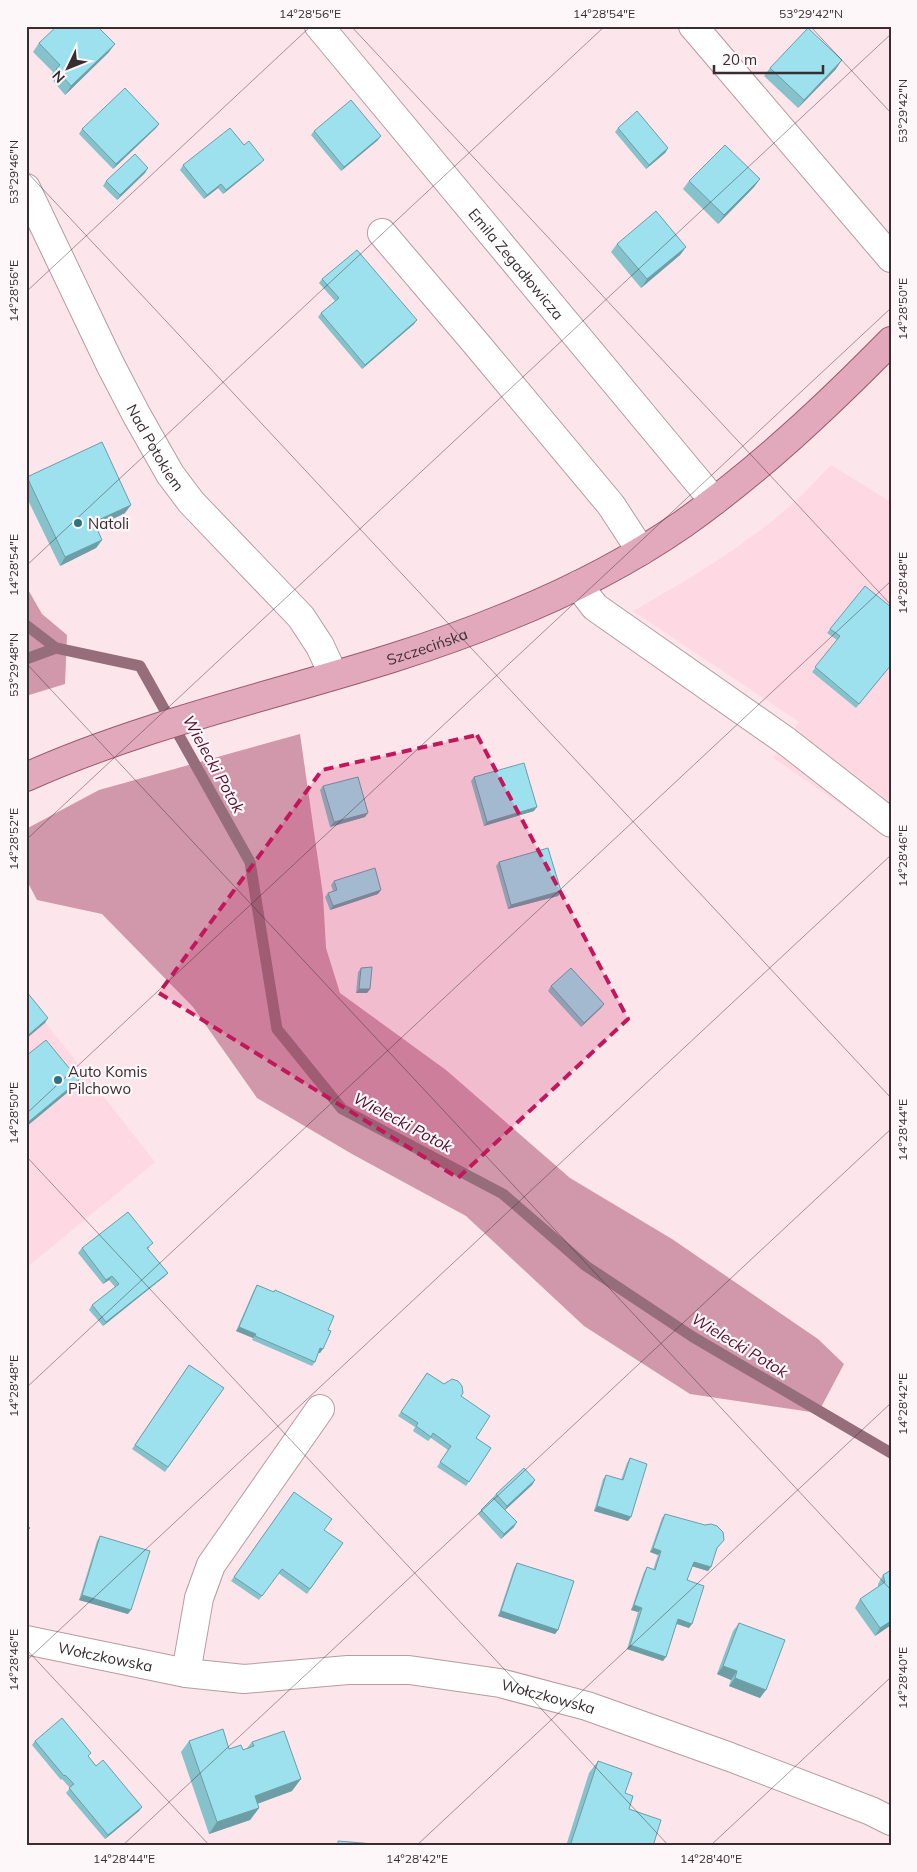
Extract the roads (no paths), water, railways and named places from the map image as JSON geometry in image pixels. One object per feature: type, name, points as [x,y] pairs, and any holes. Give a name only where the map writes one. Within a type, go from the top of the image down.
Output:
[{"type":"main road","name":"Szczecińska","points":[[26,777],[102,745],[226,705],[426,646],[503,619],[578,585],[640,551],[714,501],[791,439],[891,341]]},
{"type":"street","name":"Emila Zegadłowicza","points":[[319,26],[714,501]]},
{"type":"street","points":[[693,26],[891,258]]},
{"type":"street","name":"Nad Potokiem","points":[[26,188],[110,364],[170,474],[191,502],[301,617],[320,646],[333,674]]},
{"type":"street","points":[[382,233],[610,506],[640,551]]},
{"type":"street","points":[[578,585],[594,607],[786,741],[891,823]]},
{"type":"street","points":[[186,1673],[199,1598],[211,1565],[320,1409]]},
{"type":"street","name":"Wołczkowska","points":[[26,1640],[186,1673],[244,1679],[348,1670],[409,1670],[500,1683],[587,1706],[871,1811],[891,1821]]},
{"type":"waterway","name":"Wielecki Potok","points":[[26,625],[56,648],[140,666],[250,862],[277,1029],[342,1109],[503,1194],[586,1266],[693,1337],[891,1453]]},
{"type":"waterway","points":[[26,659],[56,648]]},
{"type":"place","name":"Natoli","points":[[78,523]]},
{"type":"place","name":"Auto Komis Pilchowo","points":[[58,1080]]}]
